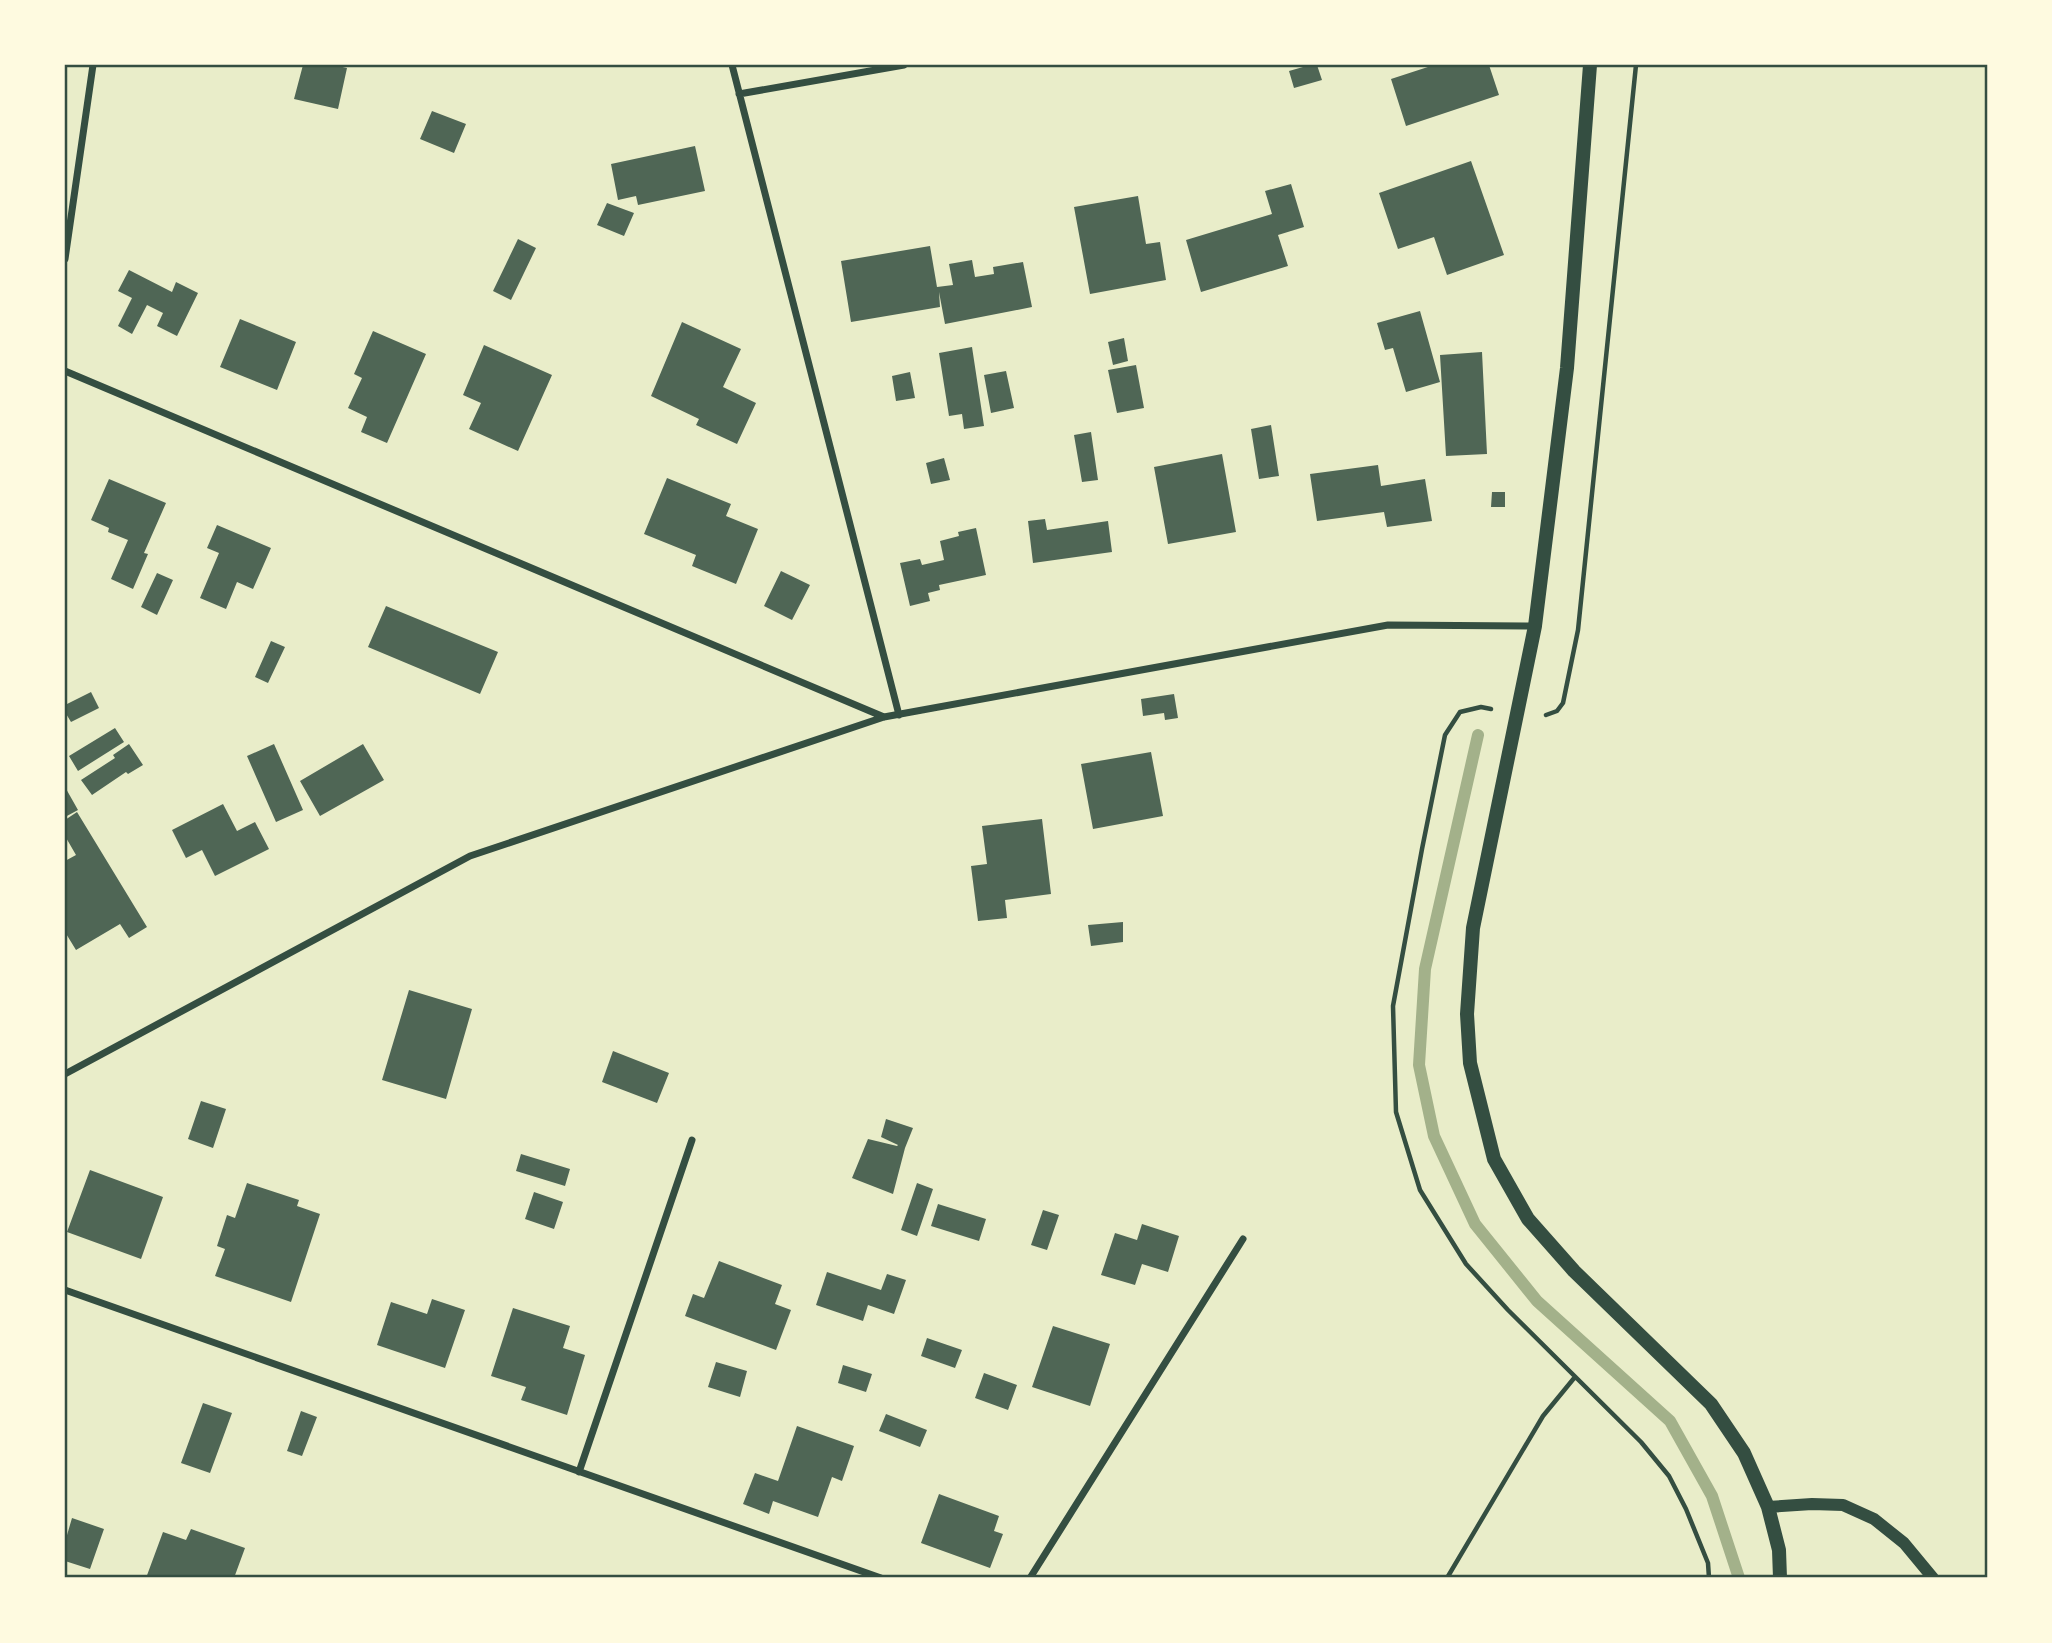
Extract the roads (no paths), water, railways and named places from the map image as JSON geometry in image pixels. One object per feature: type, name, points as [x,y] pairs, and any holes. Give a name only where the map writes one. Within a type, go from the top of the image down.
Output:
[{"type":"main road","points":[[1590,65],[1567,368],[1535,626],[1473,928],[1467,1014],[1470,1063],[1494,1159],[1528,1219],[1574,1271],[1712,1404],[1744,1452],[1768,1507],[1779,1550],[1780,1578]]},
{"type":"street","points":[[65,259],[93,65]]},
{"type":"street","points":[[732,65],[899,715]]},
{"type":"street","points":[[739,94],[905,65]]},
{"type":"street","points":[[65,371],[884,718]]},
{"type":"street","points":[[65,1074],[470,856],[884,718],[1388,625],[1535,626]]},
{"type":"street","points":[[579,1472],[692,1140]]},
{"type":"street","points":[[1030,1578],[1243,1239]]},
{"type":"street","points":[[65,1290],[881,1578]]},
{"type":"street","points":[[1768,1507],[1843,1505],[1864,1514],[1904,1543],[1933,1578]]},
{"type":"waterway","points":[[1478,735],[1425,969],[1419,1065],[1434,1136],[1475,1224],[1537,1301],[1670,1421],[1712,1496],[1739,1578]]}]
